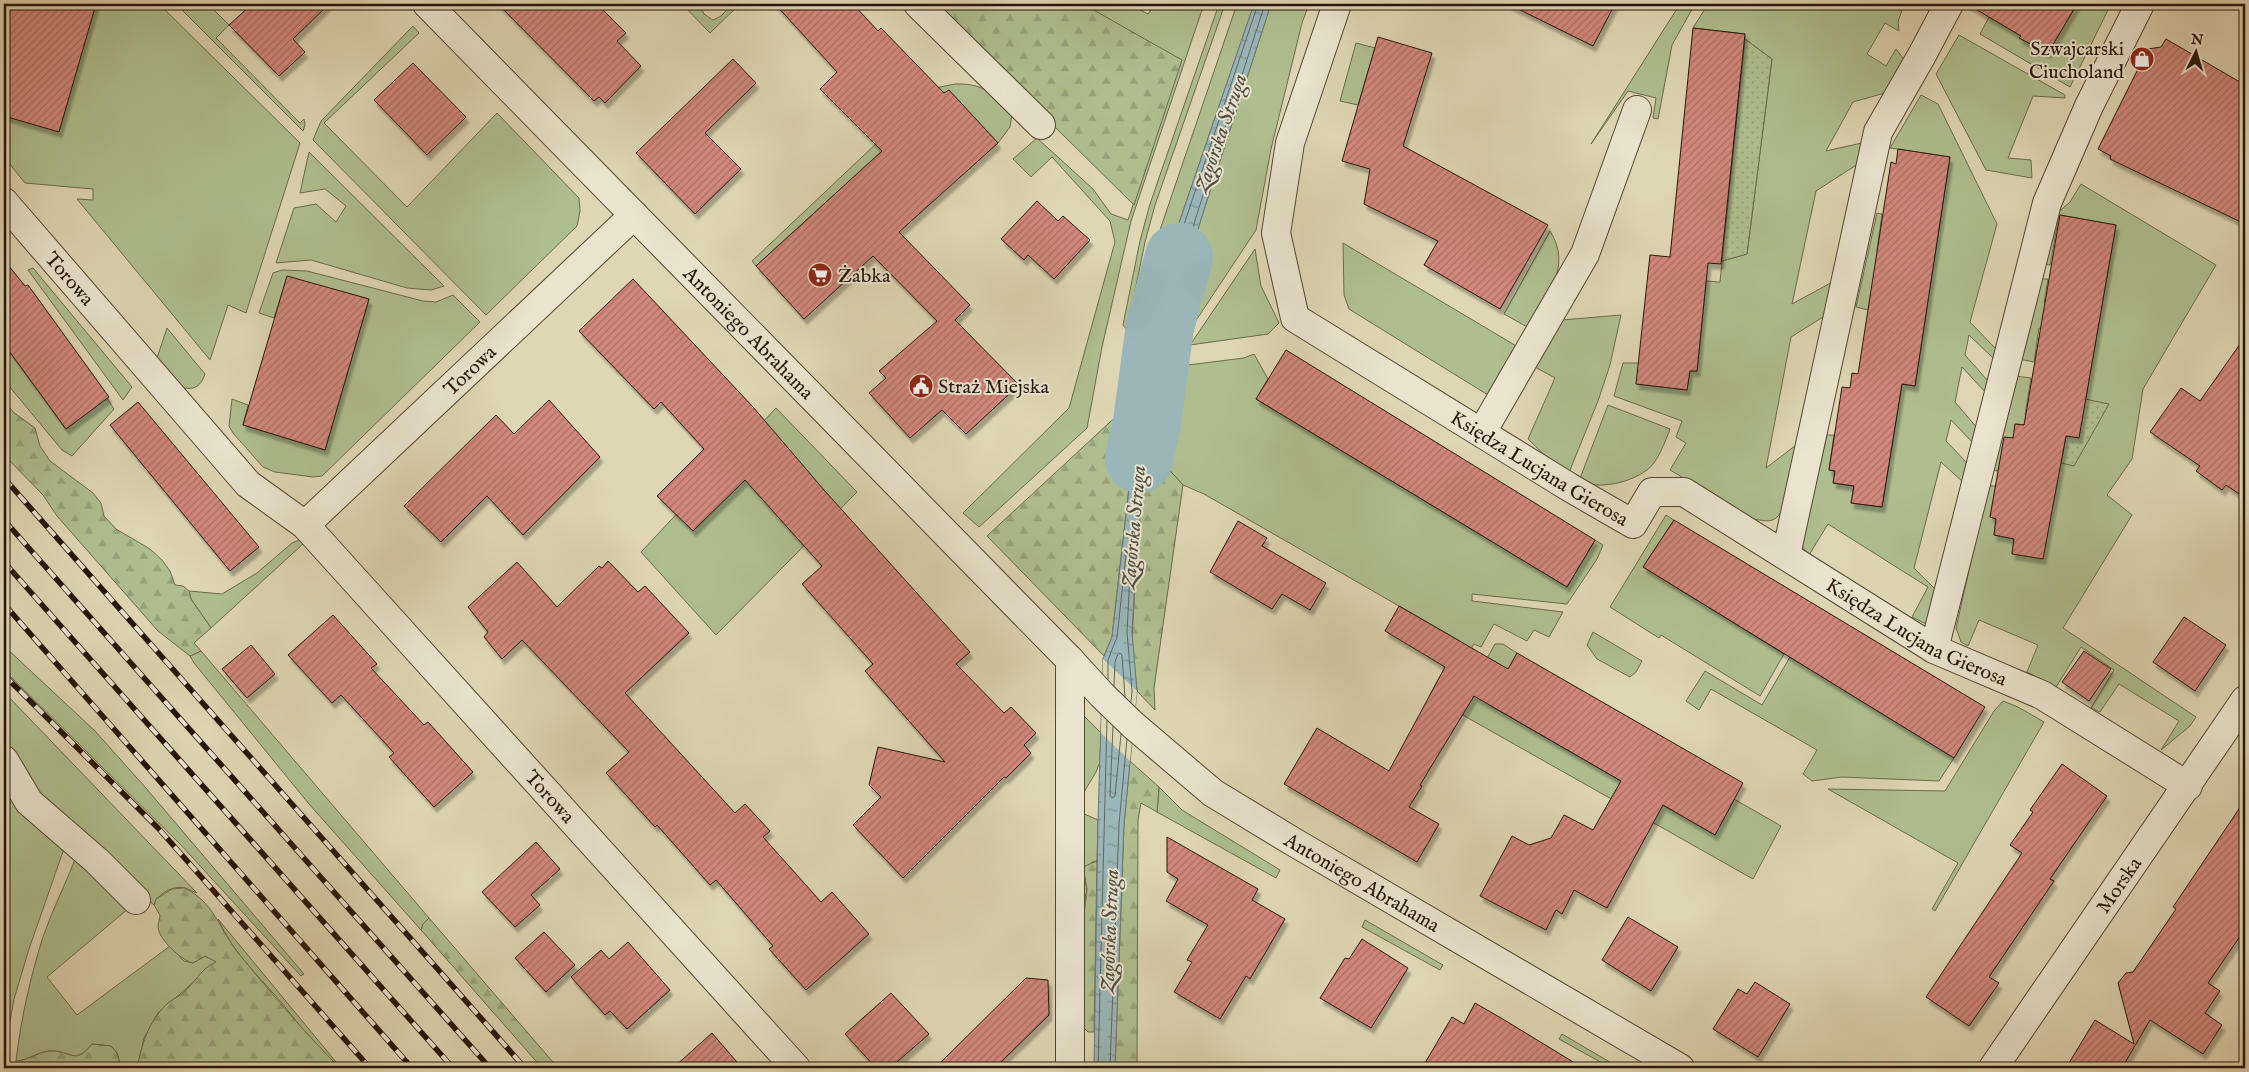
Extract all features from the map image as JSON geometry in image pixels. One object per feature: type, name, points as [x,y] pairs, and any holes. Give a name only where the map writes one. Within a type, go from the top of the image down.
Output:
[{"type":"street","name":"Antoniego Abrahama","points":[[428,4],[1133,725],[1213,792],[1300,846],[1680,1068]]},
{"type":"street","points":[[918,4],[1041,125]]},
{"type":"street","name":"Księdza Lucjana Gierosa","points":[[1337,4],[1290,143],[1276,233],[1295,318],[1569,487],[1633,524],[1652,492],[1684,492],[1934,649],[2042,695],[2188,786]]},
{"type":"street","points":[[1786,555],[1878,132],[1922,56],[1949,4]]},
{"type":"street","points":[[1934,649],[2047,203],[2089,106],[2140,4]]},
{"type":"street","points":[[1482,432],[1586,254],[1638,110]]},
{"type":"street","name":"Torowa","points":[[4,202],[248,484],[305,525],[796,1068]]},
{"type":"street","name":"Torowa","points":[[305,525],[634,216]]},
{"type":"street","points":[[1070,660],[1070,1068]]},
{"type":"street","name":"Morska","points":[[1992,1068],[2188,786],[2245,700]]},
{"type":"street","points":[[4,760],[29,802],[97,861],[136,900]]},
{"type":"green space","points":[[96,4],[159,4],[300,143],[246,313],[228,305],[210,360],[77,199],[93,200],[93,189],[25,183],[4,157],[4,116],[59,131]]},
{"type":"green space","points":[[176,4],[208,4],[229,25],[216,38],[300,123],[304,119],[303,131]]},
{"type":"green space","points":[[682,4],[699,4],[704,14],[713,20],[721,16],[732,4],[740,4],[710,33]]},
{"type":"green space","points":[[930,4],[1083,4],[1182,60],[1134,205]]},
{"type":"green space","points":[[1083,4],[1129,4],[1148,14],[1155,4],[1204,4],[1131,221],[1102,347],[1087,428],[979,527],[963,513],[1069,408],[1115,242],[1110,221],[1052,157],[1031,177],[1013,159],[1037,138],[1093,189],[1111,214],[1128,220],[1181,61]]},
{"type":"green space","points":[[1219,4],[1225,4],[1155,205],[1145,242],[1127,330],[1123,325],[1140,241],[1150,204]]},
{"type":"green space","points":[[1237,4],[1254,4],[1166,261],[1146,347],[1136,343],[1135,331],[1161,227]]},
{"type":"green space","points":[[1271,4],[1309,4],[1302,23],[1271,149],[1256,230],[1179,346],[1167,349],[1171,323],[1201,219]]},
{"type":"green space","points":[[1680,4],[1695,4],[1672,45],[1658,119],[1653,118],[1656,98],[1628,91],[1591,144]]},
{"type":"green space","points":[[1708,4],[1904,4],[1898,22],[1899,31],[1885,23],[1867,54],[1886,66],[1896,49],[1906,62],[1892,91],[1853,102],[1826,151],[1866,142],[1861,162],[1816,191],[1792,304],[1836,280],[1828,314],[1791,337],[1766,468],[1800,442],[1785,504],[1781,513],[1774,520],[1768,521],[1753,519],[1670,470],[1686,443],[1676,437],[1682,421],[1614,396],[1623,363],[1639,363],[1637,384],[1687,390],[1690,371],[1697,371],[1706,281],[1720,282],[1722,261],[1747,254],[1772,59],[1745,39],[1745,34],[1693,28]]},
{"type":"green space","points":[[2077,4],[2111,4],[2070,87],[1980,34],[1989,17],[2047,53]]},
{"type":"green space","points":[[413,26],[419,33],[324,123],[407,207],[497,113],[579,198],[580,211],[577,226],[486,315],[313,140],[321,121]]},
{"type":"green space","points":[[1959,35],[2065,95],[2065,98],[2033,96],[2008,158],[2031,160],[2032,178],[1986,170],[1936,74]]},
{"type":"green space","points":[[1745,39],[1772,59],[1747,254],[1722,261]]},
{"type":"green space","points":[[1356,43],[1375,48],[1358,105],[1340,101]]},
{"type":"green space","points":[[955,84],[973,85],[987,91],[1012,114],[1010,127],[998,143],[948,91],[756,266],[752,261],[935,88]]},
{"type":"green space","points":[[1921,95],[1938,104],[1997,224],[1970,322],[1996,349],[1994,359],[1969,335],[1965,355],[1988,381],[1986,393],[1962,367],[1955,402],[1978,429],[1974,444],[1951,420],[1946,441],[1968,464],[1964,483],[1941,462],[1914,568],[1939,593],[1926,624],[1912,617],[1928,587],[1828,524],[1809,555],[1801,545],[1827,435],[1834,435],[1829,470],[1835,471],[1833,483],[1854,486],[1851,503],[1882,507],[1902,384],[1915,386],[1950,157],[1890,148]]},
{"type":"green space","points":[[309,152],[444,286],[431,290],[407,288],[311,260],[276,263],[294,208],[316,204],[336,222],[346,206],[325,189],[300,193]]},
{"type":"green space","points":[[2081,184],[2216,265],[2143,389],[2132,459],[2107,495],[2132,515],[2063,628],[2196,717],[2190,726],[2161,750],[2179,721],[2119,684],[2100,712],[2091,708],[2114,670],[2081,647],[2056,687],[2027,672],[2038,645],[1979,620],[1968,646],[1961,642],[1956,628],[1988,486],[1996,486],[1990,517],[1996,519],[1994,535],[2014,539],[2012,554],[2066,436],[2079,437],[2116,225],[2059,215],[2050,265],[2042,264],[2054,216],[2070,202]]},
{"type":"green space","points":[[1877,213],[1882,214],[1877,251],[1883,252],[1868,310],[1856,307]]},
{"type":"green space","points":[[1550,231],[1559,257],[1558,269],[1555,281],[1529,328],[1504,314]]},
{"type":"green space","points":[[1343,243],[1518,347],[1488,395],[1349,309],[1344,295]]},
{"type":"green space","points":[[1255,249],[1261,286],[1279,323],[1268,334],[1190,345]]},
{"type":"green space","points":[[33,268],[132,387],[123,400],[28,270]]},
{"type":"green space","points":[[282,270],[307,271],[423,301],[436,302],[453,295],[480,322],[322,476],[313,477],[275,472],[263,467],[229,426],[232,399],[248,405],[243,425],[325,450],[369,299],[287,277],[274,318],[259,313],[273,273]]},
{"type":"green space","points":[[2038,279],[2048,279],[2044,303],[2051,304],[2046,329],[2039,328],[2034,362],[2019,359]]},
{"type":"green space","points":[[1621,315],[1610,365],[1598,401],[1568,475],[1560,470],[1528,439],[1555,378],[1535,367],[1562,320]]},
{"type":"green space","points":[[167,328],[205,374],[202,382],[197,386],[183,388],[156,361]]},
{"type":"green space","points":[[4,344],[66,429],[107,398],[114,409],[72,456],[62,450],[4,380]]},
{"type":"green space","points":[[1254,354],[1268,379],[1256,399],[1567,587],[1595,540],[1603,545],[1597,559],[1567,604],[1472,594],[1472,601],[1563,612],[1549,637],[1534,630],[1527,641],[1494,624],[1481,647],[1474,644],[1458,671],[1486,660],[1495,644],[1503,644],[1517,653],[1489,705],[1715,835],[1734,799],[1781,826],[1753,879],[1429,696],[1460,641],[1204,494],[1183,485],[1163,463],[1152,437],[1158,418],[1164,368],[1244,358]]},
{"type":"green space","points":[[2015,376],[2031,378],[2025,415],[2030,416],[2029,425],[2016,424],[2013,438],[1998,471],[1990,470]]},
{"type":"green space","points":[[1140,391],[1112,637],[1104,656],[987,536],[1136,398]]},
{"type":"green space","points":[[2085,399],[2109,404],[2074,466],[2061,463],[2066,436]]},
{"type":"green space","points":[[4,400],[13,412],[35,428],[40,446],[50,461],[93,493],[101,503],[104,516],[116,529],[150,549],[170,571],[175,585],[183,586],[189,591],[191,599],[211,628],[194,643],[201,651],[190,656],[158,631],[57,516],[43,495],[4,455]]},
{"type":"green space","points":[[1608,405],[1670,429],[1658,457],[1640,475],[1614,484],[1587,484],[1579,481]]},
{"type":"green space","points":[[776,408],[857,492],[716,635],[641,552]]},
{"type":"green space","points":[[1168,435],[1163,463],[1183,485],[1154,688],[1155,710],[1137,691],[1132,641],[1136,563],[1145,459],[1152,437]]},
{"type":"green space","points":[[1666,515],[1674,520],[1643,567],[1784,654],[1760,696],[1661,635],[1659,638],[1610,607]]},
{"type":"green space","points":[[302,539],[303,544],[211,628],[191,599],[189,591],[222,594],[257,573],[292,543]]},
{"type":"green space","points":[[1593,632],[1642,661],[1636,672],[1630,677],[1597,659],[1587,645]]},
{"type":"green space","points":[[4,646],[95,731],[304,974],[301,976],[180,844],[4,670]]},
{"type":"green space","points":[[201,651],[429,918],[423,924],[421,930],[309,804],[194,663],[190,656]]},
{"type":"green space","points":[[1790,657],[1954,758],[1939,781],[1842,777],[1812,781],[1803,774],[1817,750],[1711,689],[1699,710],[1686,701],[1705,671],[1762,705]]},
{"type":"green space","points":[[4,692],[197,893],[180,887],[171,889],[158,897],[154,905],[62,824],[4,752]]},
{"type":"green space","points":[[2003,701],[2044,722],[1935,911],[1932,909],[1958,863],[1828,789],[1945,791],[1994,711]]},
{"type":"green space","points":[[1083,715],[1101,733],[1100,762],[1081,797]]},
{"type":"green space","points":[[1130,761],[1159,787],[1157,812],[1141,803],[1138,820],[1137,1068],[1115,1068],[1124,824]]},
{"type":"green space","points":[[4,777],[66,843],[29,949],[14,999],[4,1055]]},
{"type":"green space","points":[[1159,787],[1182,810],[1280,870],[1276,878],[1157,812]]},
{"type":"green space","points":[[1082,813],[1098,820],[1097,861],[1092,862],[1084,877],[1087,889],[1083,912]]},
{"type":"green space","points":[[78,852],[129,908],[47,977],[77,1015],[170,946],[184,961],[193,963],[205,956],[217,962],[158,1013],[144,1038],[138,1064],[140,1068],[121,1068],[117,1053],[111,1046],[92,1044],[82,1054],[77,1056],[48,1051],[16,1061],[23,1014],[38,952]]},
{"type":"green space","points":[[1097,861],[1094,1032],[1088,1032],[1083,1027],[1082,931],[1087,889],[1083,867]]},
{"type":"green space","points":[[184,888],[203,901],[210,909],[239,954],[288,1012],[340,1068],[140,1068],[138,1064],[142,1047],[148,1030],[157,1015],[169,1002],[187,990],[206,968],[216,962],[205,956],[193,963],[188,961],[171,949],[159,932],[160,915],[154,905],[156,899],[172,889]]},
{"type":"green space","points":[[429,918],[558,1068],[542,1068],[421,930],[423,924]]},
{"type":"green space","points":[[218,919],[341,1068],[319,1048],[249,966],[224,932]]},
{"type":"green space","points":[[1365,920],[1443,965],[1440,970],[1362,927]]},
{"type":"green space","points":[[1562,1034],[1620,1068],[1611,1068],[1559,1039]]},
{"type":"green space","points":[[92,1044],[111,1046],[117,1053],[121,1068],[14,1068],[16,1061],[48,1051],[77,1056],[82,1054]]},
{"type":"water","points":[[1254,4],[1271,4],[1201,219],[1171,323],[1167,349],[1146,347],[1166,261]]},
{"type":"water","points":[[1143,367],[1164,368],[1158,418],[1145,459],[1136,563],[1132,632],[1137,691],[1124,824],[1115,1068],[1094,1068],[1103,659],[1112,637]]},
{"type":"pier","points":[[1103,659],[1137,691],[1130,761],[1101,733]]},
{"type":"building","points":[[4,4],[96,4],[59,132],[4,116]]},
{"type":"building","points":[[252,4],[329,4],[293,39],[305,52],[279,76],[229,25]]},
{"type":"building","points":[[498,4],[597,4],[626,33],[617,41],[641,66],[605,103],[599,97],[594,101]]},
{"type":"building","points":[[775,4],[853,4],[878,31],[881,28],[944,93],[949,90],[998,143],[899,232],[970,305],[955,320],[1019,385],[966,434],[942,410],[910,438],[869,393],[886,378],[879,371],[937,321],[873,256],[804,319],[756,266],[882,151],[820,89],[837,72]]},
{"type":"building","points":[[1508,4],[1615,4],[1593,46]]},
{"type":"building","points":[[1967,4],[2077,4],[2048,53],[2019,38],[2021,36]]},
{"type":"building","points":[[1693,28],[1745,34],[1721,264],[1708,263],[1697,371],[1690,371],[1687,390],[1636,384],[1650,255],[1670,257]]},
{"type":"building","points":[[1378,37],[1432,53],[1403,146],[1548,225],[1500,309],[1424,265],[1438,241],[1364,204],[1370,169],[1342,161]]},
{"type":"building","points":[[2166,39],[2245,85],[2245,224],[2110,159],[2111,156],[2098,149],[2148,49],[2161,47]]},
{"type":"building","points":[[733,59],[756,83],[705,133],[741,169],[695,214],[636,153]]},
{"type":"building","points":[[413,63],[466,117],[427,155],[374,100]]},
{"type":"building","points":[[1898,149],[1950,157],[1915,386],[1902,384],[1882,507],[1851,503],[1854,486],[1833,483],[1835,471],[1829,470],[1842,387],[1850,388],[1852,373],[1858,374],[1891,162],[1896,164]]},
{"type":"building","points":[[1037,201],[1058,221],[1063,216],[1090,240],[1054,279],[1028,255],[1024,260],[1001,239]]},
{"type":"building","points":[[2060,215],[2116,225],[2079,438],[2066,436],[2043,559],[2012,554],[2014,539],[1994,535],[1996,519],[1990,517],[2004,437],[2013,438],[2015,424],[2024,425]]},
{"type":"building","points":[[4,260],[25,286],[28,285],[109,397],[66,429],[4,344]]},
{"type":"building","points":[[287,276],[369,299],[325,450],[243,425]]},
{"type":"building","points":[[633,279],[753,407],[824,490],[970,652],[956,664],[1004,713],[1011,707],[1036,733],[1024,745],[1031,753],[1006,778],[1004,777],[903,878],[853,825],[881,797],[869,785],[878,747],[945,762],[865,671],[873,664],[802,584],[822,566],[745,480],[693,531],[657,496],[704,449],[661,402],[654,409],[579,331]]},
{"type":"building","points":[[2245,337],[2245,498],[2226,485],[2222,490],[2196,471],[2200,466],[2150,432],[2181,388],[2200,401]]},
{"type":"building","points":[[1286,350],[1595,540],[1567,587],[1256,399]]},
{"type":"building","points":[[549,400],[600,457],[523,535],[487,496],[441,542],[404,506],[496,415],[514,434]]},
{"type":"building","points":[[138,402],[259,547],[230,571],[110,425]]},
{"type":"building","points":[[1674,520],[1985,707],[1954,758],[1643,567]]},
{"type":"building","points":[[1238,521],[1267,538],[1262,546],[1326,583],[1310,610],[1282,594],[1272,609],[1210,572]]},
{"type":"building","points":[[608,561],[638,592],[645,586],[689,633],[625,693],[735,813],[745,804],[770,831],[763,837],[821,902],[832,892],[869,934],[806,990],[769,949],[773,946],[716,880],[710,885],[657,825],[655,827],[606,773],[629,752],[522,640],[502,659],[484,637],[488,632],[468,607],[517,562],[557,607],[599,566],[602,568]]},
{"type":"building","points":[[1399,606],[1508,669],[1517,653],[1743,783],[1715,835],[1663,805],[1607,908],[1574,890],[1562,914],[1556,910],[1546,930],[1480,896],[1512,836],[1529,845],[1551,838],[1564,815],[1593,830],[1621,781],[1474,696],[1420,785],[1422,786],[1409,807],[1439,824],[1417,862],[1284,784],[1317,728],[1389,771],[1445,667],[1385,631]]},
{"type":"building","points":[[333,615],[377,664],[371,668],[424,725],[428,722],[473,772],[434,807],[389,757],[394,753],[341,695],[332,703],[288,655]]},
{"type":"building","points":[[2184,617],[2226,645],[2195,691],[2153,662]]},
{"type":"building","points":[[251,645],[275,674],[247,698],[222,669]]},
{"type":"building","points":[[2084,651],[2111,669],[2089,701],[2062,682]]},
{"type":"building","points":[[2062,764],[2107,796],[2050,879],[2054,881],[1989,977],[1999,983],[1969,1026],[1926,997],[2022,853],[2010,845],[2033,812],[2030,810]]},
{"type":"building","points":[[2245,800],[2245,929],[2208,983],[2220,991],[2205,1013],[2222,1025],[2203,1054],[2150,1020],[2122,1068],[2066,1068],[2095,1020],[2134,1044],[2118,983],[2126,973],[2133,972],[2176,909],[2173,907]]},
{"type":"building","points":[[1167,837],[1258,889],[1252,900],[1285,919],[1250,979],[1246,976],[1220,1019],[1174,992],[1192,962],[1187,960],[1208,925],[1166,901],[1178,879],[1167,872]]},
{"type":"building","points":[[536,842],[560,869],[531,895],[540,905],[515,927],[482,892]]},
{"type":"building","points":[[1628,917],[1678,947],[1651,991],[1602,960]]},
{"type":"building","points":[[544,932],[575,965],[546,992],[515,958]]},
{"type":"building","points":[[1362,939],[1408,968],[1371,1028],[1320,998],[1345,958],[1349,959]]},
{"type":"building","points":[[628,942],[670,990],[627,1029],[610,1011],[605,1015],[571,977],[601,950],[609,959]]},
{"type":"building","points":[[1026,978],[1048,980],[1049,1015],[995,1068],[935,1068]]},
{"type":"building","points":[[1755,982],[1790,1004],[1758,1057],[1713,1029],[1738,989],[1747,994]]},
{"type":"building","points":[[891,993],[929,1034],[890,1068],[876,1068],[845,1034]]},
{"type":"building","points":[[1475,1003],[1583,1068],[1422,1068],[1452,1017],[1464,1024]]},
{"type":"building","points":[[712,1033],[742,1068],[673,1068]]},
{"type":"waterway","name":"Zagórska Struga","points":[[1139,459],[1147,422],[1160,326],[1179,257]]},
{"type":"railway","points":[[4,478],[525,1068]]},
{"type":"railway","points":[[4,520],[490,1068]]},
{"type":"railway","points":[[4,562],[453,1068]]},
{"type":"railway","points":[[4,604],[412,1068]]},
{"type":"railway","points":[[4,675],[158,828],[370,1068]]},
{"type":"place","name":"Szwajcarski Ciucholand","points":[[2142,59]]},
{"type":"place","name":"Żabka","points":[[820,275]]},
{"type":"place","name":"Straż Miejska","points":[[921,386]]}]
